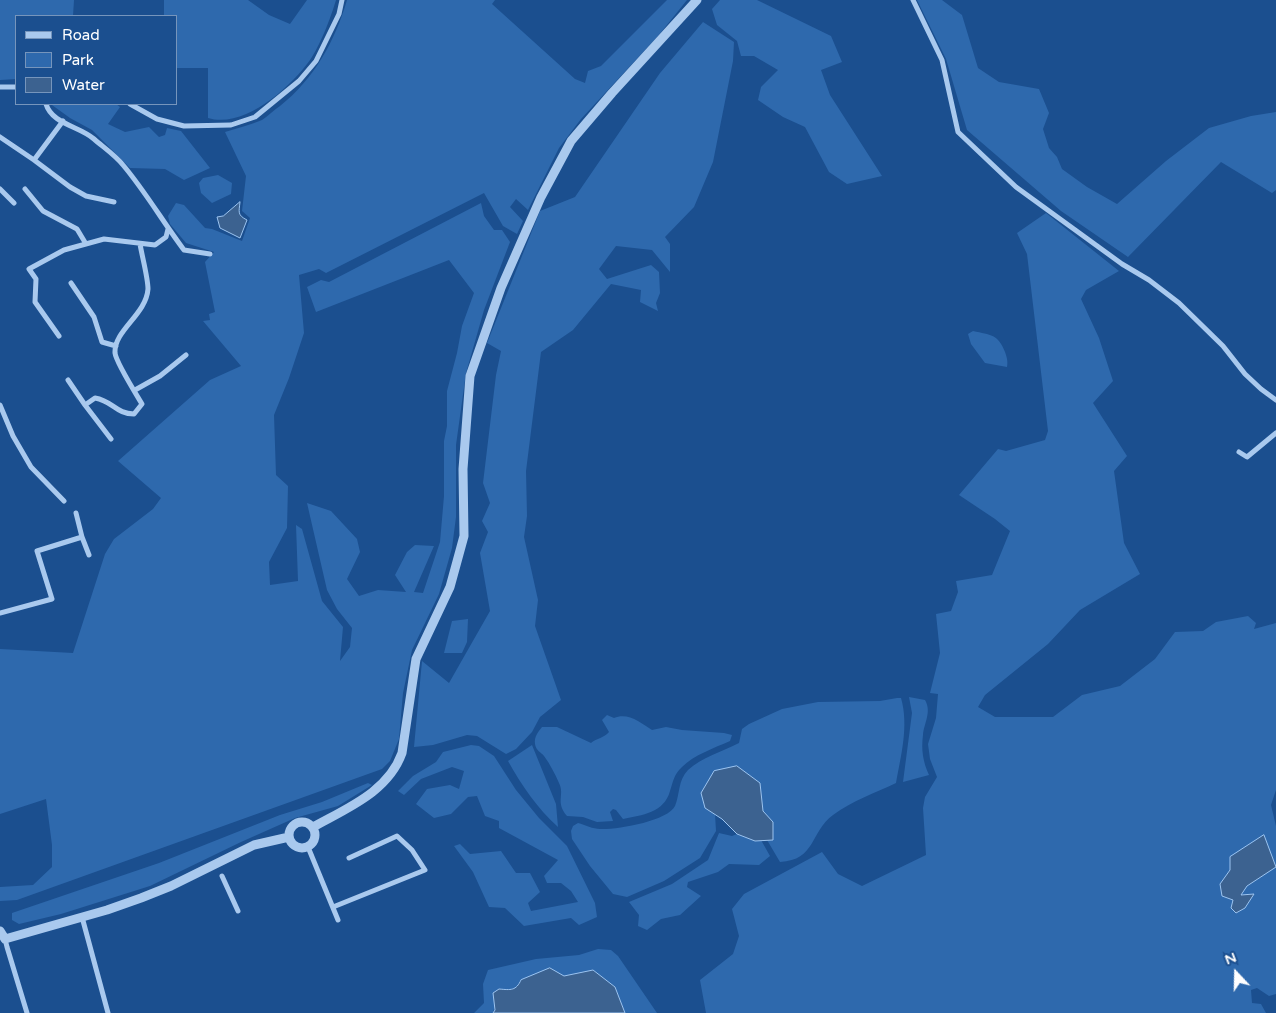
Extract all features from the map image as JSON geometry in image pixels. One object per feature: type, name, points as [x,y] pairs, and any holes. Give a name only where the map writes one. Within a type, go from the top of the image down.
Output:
[{"type":"street","points":[[132,105],[157,119],[184,126],[231,125],[255,117],[299,81],[316,61],[339,14],[342,0]]},
{"type":"street","points":[[313,827],[360,801],[384,783],[398,765],[402,753],[416,658],[450,587],[464,536],[463,469],[470,376],[500,288],[540,198],[571,141],[612,92],[697,0]]},
{"type":"street","points":[[913,0],[942,60],[958,132],[1016,187],[1179,303],[1223,346],[1246,374],[1261,389],[1276,400]]},
{"type":"street","points":[[0,87],[15,87]]},
{"type":"street","points":[[46,105],[54,117],[87,133],[122,163],[184,250],[210,254]]},
{"type":"street","points":[[34,160],[62,121]]},
{"type":"street","points":[[0,137],[70,187],[86,196],[114,202]]},
{"type":"street","points":[[0,189],[14,203]]},
{"type":"street","points":[[25,189],[43,211],[77,229],[86,244]]},
{"type":"street","points":[[59,336],[35,302],[36,279],[29,268],[64,250],[104,239],[154,245],[166,237],[168,229]]},
{"type":"street","points":[[85,405],[95,398],[105,400],[124,414],[134,414],[142,404],[115,355],[116,346],[123,331],[139,314],[148,290],[140,244]]},
{"type":"street","points":[[71,283],[94,317],[102,342],[116,346]]},
{"type":"street","points":[[134,390],[160,376],[186,355]]},
{"type":"street","points":[[68,380],[111,439]]},
{"type":"street","points":[[0,405],[13,436],[31,467],[64,501]]},
{"type":"street","points":[[1239,452],[1246,457],[1276,432]]},
{"type":"street","points":[[76,513],[89,555]]},
{"type":"street","points":[[0,613],[52,599],[37,551],[82,537]]},
{"type":"street","points":[[307,823],[313,827],[315,838],[308,847],[296,847],[290,837],[290,830],[296,824],[307,823]]},
{"type":"street","points":[[333,908],[425,870],[412,850],[397,836],[349,858]]},
{"type":"street","points":[[6,939],[141,898],[167,888],[254,845],[290,837]]},
{"type":"street","points":[[308,847],[338,920]]},
{"type":"street","points":[[222,876],[238,911]]},
{"type":"street","points":[[82,917],[108,1013]]},
{"type":"street","points":[[0,931],[6,939],[6,947],[27,1013]]},
{"type":"green space","points":[[0,0],[74,0],[73,15],[15,15],[15,79],[0,80]]},
{"type":"green space","points":[[164,0],[248,0],[269,15],[290,24],[307,0],[336,0],[318,47],[310,60],[291,82],[265,104],[251,112],[236,118],[222,120],[208,118],[208,68],[178,68],[178,15],[164,15]]},
{"type":"green space","points":[[347,0],[495,0],[492,4],[575,79],[585,83],[588,71],[601,66],[667,0],[687,0],[658,36],[581,119],[559,148],[528,210],[516,199],[510,207],[523,221],[517,234],[503,226],[484,193],[326,273],[319,269],[299,275],[304,333],[274,415],[276,475],[288,486],[287,528],[269,562],[270,585],[298,581],[296,525],[302,529],[322,601],[343,627],[340,661],[350,647],[352,628],[337,609],[327,590],[307,503],[331,511],[357,539],[360,552],[347,579],[359,596],[378,590],[406,592],[395,575],[407,552],[415,545],[434,546],[414,592],[423,593],[440,542],[444,496],[444,441],[447,426],[447,391],[462,326],[474,293],[449,260],[316,312],[307,287],[321,280],[329,282],[481,203],[484,216],[494,230],[502,230],[510,242],[484,310],[466,373],[456,445],[456,517],[452,548],[439,594],[412,650],[403,693],[399,739],[390,761],[382,769],[17,900],[0,901],[0,887],[33,885],[52,867],[52,845],[46,799],[0,814],[0,649],[73,653],[105,554],[114,539],[153,509],[161,498],[118,461],[210,380],[241,366],[203,321],[210,320],[209,314],[215,312],[205,262],[214,252],[186,243],[170,224],[168,216],[176,203],[184,205],[205,228],[242,241],[250,218],[242,211],[246,176],[225,132],[262,120],[303,84],[322,58],[336,30]]},
{"type":"green space","points":[[720,0],[757,0],[831,36],[842,62],[821,70],[830,95],[882,176],[847,184],[829,172],[805,127],[783,117],[758,100],[761,87],[778,70],[754,56],[741,56],[737,41],[717,25],[712,9]]},
{"type":"green space","points":[[917,0],[942,0],[962,15],[978,68],[999,82],[1039,89],[1049,113],[1043,129],[1049,148],[1057,157],[1062,169],[1087,187],[1117,204],[1166,161],[1209,128],[1251,116],[1276,112],[1276,190],[1272,193],[1221,162],[1128,257],[1061,211],[967,130],[946,59]]},
{"type":"green space","points":[[703,22],[734,42],[733,61],[713,162],[694,207],[665,237],[670,244],[670,272],[652,250],[616,246],[599,269],[607,279],[651,265],[659,272],[660,293],[656,303],[658,311],[640,302],[641,290],[611,284],[573,330],[541,352],[526,471],[527,516],[524,537],[538,600],[535,626],[561,700],[540,717],[532,732],[516,749],[506,754],[477,736],[467,735],[433,745],[414,747],[422,661],[449,683],[490,611],[480,553],[488,532],[482,521],[490,503],[483,483],[496,375],[501,351],[487,343],[540,211],[575,197],[660,73]]},
{"type":"green space","points":[[52,105],[117,105],[120,107],[108,124],[125,132],[149,127],[159,137],[165,135],[167,128],[181,131],[210,168],[184,180],[165,169],[130,168],[92,130]]},
{"type":"green space","points":[[218,175],[232,183],[231,194],[212,203],[201,193],[199,183],[203,178]]},
{"type":"green space","points":[[1046,213],[1119,271],[1086,290],[1081,299],[1099,338],[1113,381],[1093,403],[1127,456],[1114,471],[1124,543],[1140,574],[1080,610],[1048,644],[985,695],[978,707],[995,717],[1053,717],[1082,695],[1120,686],[1155,659],[1175,632],[1203,631],[1216,622],[1248,616],[1256,623],[1254,629],[1276,623],[1276,790],[1271,805],[1276,826],[1276,994],[1269,996],[1257,988],[1251,990],[1252,1003],[1261,1004],[1266,1013],[706,1013],[700,980],[733,954],[739,936],[732,909],[744,894],[822,852],[838,874],[862,886],[926,855],[923,808],[925,797],[937,777],[930,759],[928,744],[936,718],[938,694],[930,693],[940,653],[936,614],[951,611],[958,592],[956,581],[992,575],[1010,531],[959,495],[998,449],[1006,451],[1045,440],[1048,431],[1027,254],[1017,233]]},
{"type":"green space","points":[[973,331],[997,338],[1006,356],[1007,367],[985,363],[971,344],[968,334]]},
{"type":"green space","points":[[468,619],[467,642],[462,653],[444,653],[452,621]]},
{"type":"green space","points":[[909,697],[925,700],[927,704],[928,713],[922,751],[929,775],[903,782],[912,713]]},
{"type":"green space","points":[[901,698],[904,730],[896,783],[856,801],[833,815],[820,829],[807,851],[792,860],[780,862],[767,840],[773,840],[763,811],[760,783],[705,808],[715,814],[716,831],[700,858],[664,881],[627,897],[613,894],[590,866],[572,839],[571,831],[573,826],[578,823],[597,829],[608,829],[641,824],[663,816],[675,806],[681,783],[688,770],[706,758],[739,743],[742,729],[749,724],[782,709],[818,702],[880,701]]},
{"type":"green space","points":[[607,715],[614,718],[629,717],[652,730],[666,727],[732,735],[730,741],[698,755],[682,767],[675,775],[663,804],[651,812],[623,819],[613,809],[610,812],[613,821],[597,822],[583,817],[567,816],[563,811],[561,803],[561,787],[548,762],[536,748],[536,737],[542,727],[557,727],[591,743],[609,732],[602,720]]},
{"type":"green space","points":[[471,745],[479,746],[494,756],[516,790],[539,818],[567,846],[595,903],[597,917],[579,925],[571,918],[524,926],[505,908],[489,907],[473,872],[454,846],[460,844],[470,854],[501,851],[516,873],[530,873],[540,892],[528,903],[531,911],[578,902],[571,891],[561,883],[547,883],[544,876],[558,860],[499,828],[499,821],[485,816],[477,796],[468,797],[451,814],[434,818],[416,804],[427,789],[450,785],[459,789],[464,771],[452,767],[421,779],[404,795],[398,791],[413,776],[436,762],[443,752]]},
{"type":"green space","points":[[532,745],[556,804],[558,827],[530,796],[508,761]]},
{"type":"green space","points":[[368,783],[372,785],[338,806],[295,818],[150,886],[61,914],[19,924],[12,920],[12,913],[159,863],[280,815],[322,802]]},
{"type":"green space","points":[[719,833],[732,836],[737,834],[755,841],[761,840],[770,856],[759,865],[729,864],[718,872],[688,882],[687,887],[701,896],[680,915],[661,919],[647,930],[638,926],[639,915],[629,902],[672,884],[708,860]]},
{"type":"green space","points":[[598,949],[611,950],[618,956],[657,1013],[625,1013],[615,987],[593,970],[511,990],[499,989],[493,1013],[474,1013],[484,1003],[483,984],[488,970],[536,959],[579,955]]},
{"type":"water","points":[[240,202],[239,213],[247,220],[240,238],[220,228],[217,217],[223,216]]},
{"type":"water","points":[[737,766],[760,783],[763,811],[773,822],[773,840],[755,841],[737,834],[722,819],[705,808],[701,793],[714,771]]},
{"type":"water","points":[[1264,835],[1276,867],[1247,886],[1241,895],[1254,894],[1245,908],[1236,913],[1231,908],[1233,900],[1222,896],[1220,884],[1230,870],[1230,857]]},
{"type":"water","points":[[550,968],[564,976],[593,970],[615,987],[625,1013],[493,1013],[495,1010],[493,993],[499,989],[513,989],[521,980]]}]
